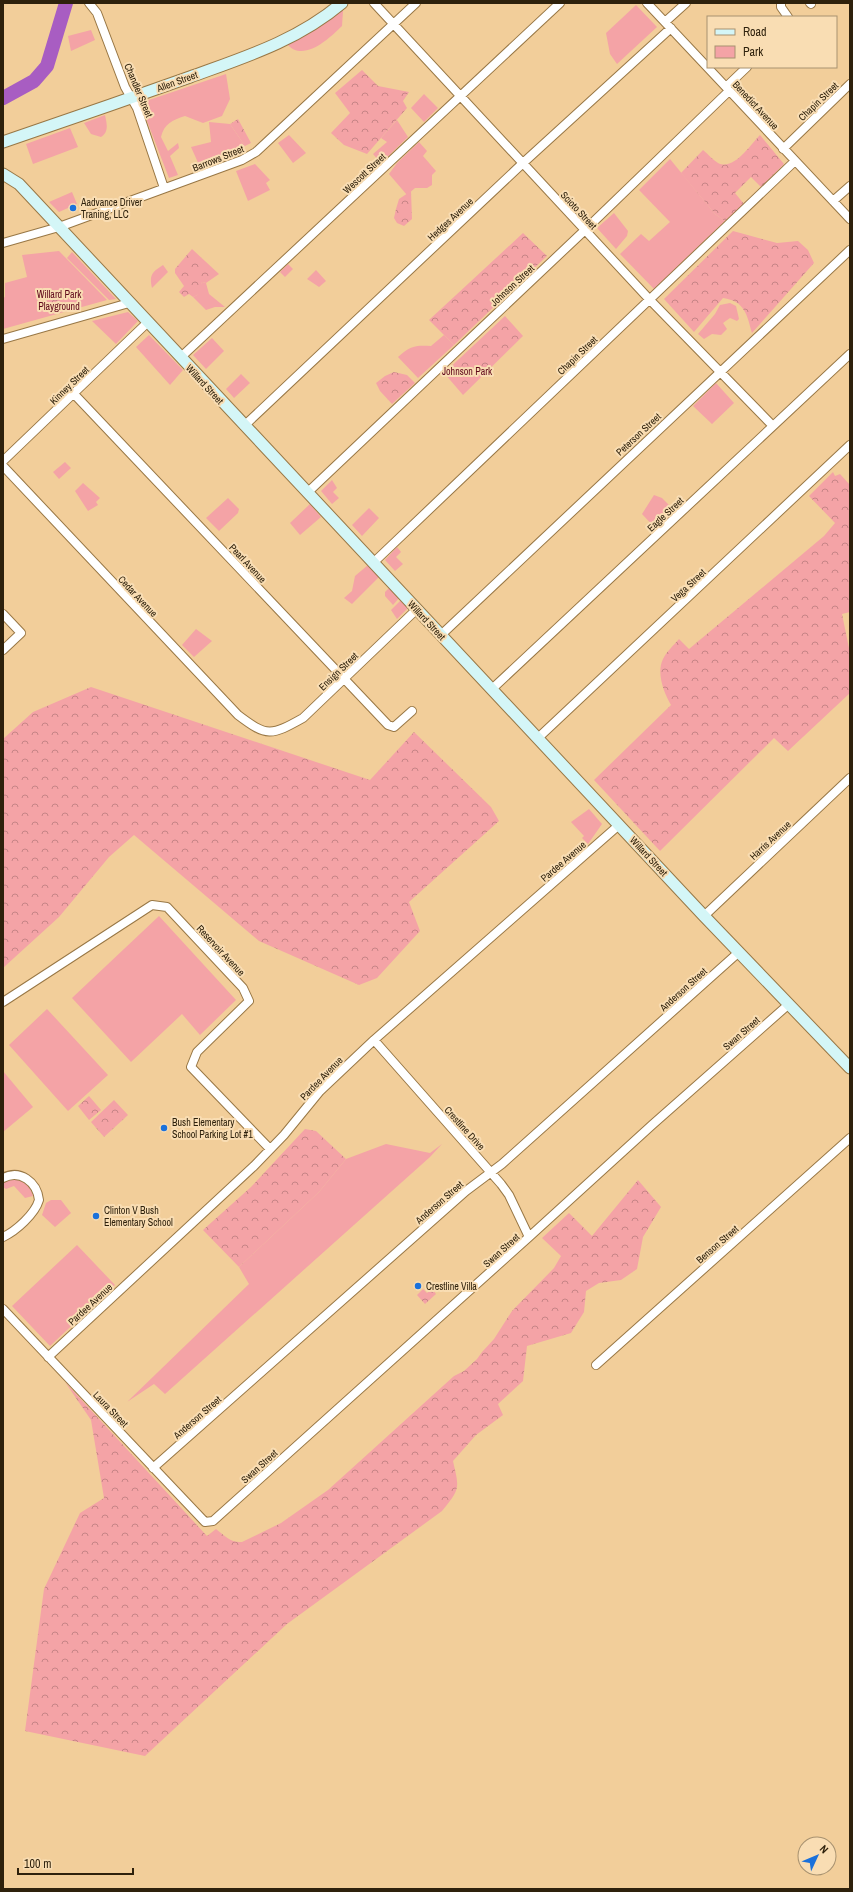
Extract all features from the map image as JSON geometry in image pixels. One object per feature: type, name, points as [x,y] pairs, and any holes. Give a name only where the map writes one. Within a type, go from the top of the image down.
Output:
[{"type":"street","name":"Chandler Street","points":[[89,3],[97,13],[125,87],[139,113],[164,188]]},
{"type":"street","name":"Allen Street","points":[[3,142],[132,98],[283,42],[327,15],[342,3]]},
{"type":"street","name":"Scioto Street","points":[[374,3],[650,300],[773,426]]},
{"type":"street","name":"Barrows Street","points":[[3,243],[59,227],[164,188],[210,173],[242,160],[256,152],[416,3]]},
{"type":"street","name":"Wescott Street","points":[[181,357],[560,3]]},
{"type":"street","name":"Benedict Avenue","points":[[647,3],[707,67]]},
{"type":"street","name":"Hedges Avenue","points":[[244,426],[668,25],[686,3]]},
{"type":"street","points":[[781,3],[780,7],[787,16]]},
{"type":"street","name":"Benedict Avenue","points":[[708,68],[850,219]]},
{"type":"street","name":"Johnson Street","points":[[307,493],[585,230],[727,89],[746,68]]},
{"type":"street","name":"Chapin Street","points":[[783,149],[850,84]]},
{"type":"street","name":"Chapin Street","points":[[373,563],[795,161]]},
{"type":"street","name":"Willard Street","points":[[3,174],[19,184],[704,916],[850,1068]]},
{"type":"street","points":[[833,201],[850,186]]},
{"type":"street","name":"Peterson Street","points":[[441,635],[850,250]]},
{"type":"street","points":[[3,339],[75,320],[129,303]]},
{"type":"street","name":"Kinney Street","points":[[3,461],[148,322]]},
{"type":"street","name":"Eagle Street","points":[[492,689],[850,354]]},
{"type":"street","name":"Pearl Avenue","points":[[74,394],[344,680],[391,727],[394,727],[412,711]]},
{"type":"street","name":"Vega Street","points":[[538,738],[850,445]]},
{"type":"street","name":"Cedar Avenue","points":[[3,466],[238,715],[264,732]]},
{"type":"street","name":"Ensign Street","points":[[264,732],[274,732],[286,728],[304,718],[417,609]]},
{"type":"street","points":[[3,614],[21,633],[3,650]]},
{"type":"street","name":"Harris Avenue","points":[[704,916],[850,778]]},
{"type":"street","name":"Pardee Avenue","points":[[48,1356],[270,1149],[320,1091],[374,1040],[619,824]]},
{"type":"street","name":"Reservoir Avenue","points":[[3,1002],[152,905],[167,907],[243,988],[249,1001],[197,1052],[191,1066],[270,1149]]},
{"type":"street","name":"Anderson Street","points":[[153,1468],[460,1196],[490,1172],[739,952]]},
{"type":"street","name":"Swan Street","points":[[205,1522],[213,1521],[530,1237],[652,1125],[789,1004]]},
{"type":"street","name":"Crestline Drive","points":[[374,1040],[509,1195],[530,1237]]},
{"type":"street","name":"Benson Street","points":[[596,1365],[850,1138]]},
{"type":"street","points":[[3,1178],[13,1174],[26,1178],[36,1190],[39,1200],[33,1212],[12,1232],[3,1237]]},
{"type":"street","name":"Laura Street","points":[[3,1309],[205,1522]]},
{"type":"green space","points":[[636,5],[657,27],[617,64],[610,54],[606,33]]},
{"type":"green space","points":[[341,10],[343,11],[342,26],[316,47],[301,51],[293,49],[287,44]]},
{"type":"green space","points":[[91,30],[95,40],[71,51],[68,36]]},
{"type":"green space","points":[[362,70],[378,86],[409,92],[403,101],[407,108],[367,154],[344,145],[331,133],[350,113],[335,93]]},
{"type":"green space","points":[[226,74],[230,99],[222,116],[203,123],[185,116],[172,121],[164,129],[161,137],[168,151],[178,143],[179,148],[170,156],[178,175],[169,178],[140,103]]},
{"type":"green space","points":[[424,94],[438,108],[424,122],[411,108]]},
{"type":"green space","points":[[105,115],[107,125],[104,135],[101,137],[91,134],[84,123]]},
{"type":"green space","points":[[238,119],[251,143],[245,146],[230,124]]},
{"type":"green space","points":[[397,120],[408,137],[381,163],[373,154],[387,142],[381,138]]},
{"type":"green space","points":[[209,122],[230,124],[245,146],[237,154],[200,167],[191,147],[211,142]]},
{"type":"green space","points":[[70,128],[78,147],[33,164],[26,144]]},
{"type":"green space","points":[[289,135],[306,153],[293,163],[278,143]]},
{"type":"green space","points":[[760,135],[784,164],[761,187],[751,177],[735,193],[744,204],[725,221],[715,214],[681,173],[703,150],[718,163],[724,165],[730,163],[741,156]]},
{"type":"green space","points":[[419,142],[427,151],[423,156],[436,171],[432,175],[432,185],[427,188],[415,188],[407,195],[389,174],[397,163]]},
{"type":"green space","points":[[670,159],[715,214],[725,221],[654,289],[620,254],[641,234],[649,241],[670,222],[639,190]]},
{"type":"green space","points":[[255,164],[270,180],[266,183],[270,190],[248,201],[236,171]]},
{"type":"green space","points":[[411,191],[412,219],[404,226],[397,223],[394,218],[399,199]]},
{"type":"green space","points":[[72,192],[77,204],[59,212],[49,202]]},
{"type":"green space","points":[[614,213],[628,231],[627,236],[616,249],[597,228]]},
{"type":"green space","points":[[733,231],[777,243],[798,241],[808,250],[814,263],[752,333],[744,310],[741,306],[736,302],[723,298],[694,332],[664,299]]},
{"type":"green space","points":[[523,233],[547,256],[454,345],[429,320]]},
{"type":"green space","points":[[192,249],[219,274],[206,283],[202,282],[200,291],[196,296],[193,297],[189,294],[184,297],[179,292],[184,286],[175,273],[175,269]]},
{"type":"green space","points":[[59,251],[107,300],[3,329],[3,298],[5,297],[5,283],[27,277],[22,255]]},
{"type":"green space","points":[[72,252],[116,299],[109,300],[67,258]]},
{"type":"green space","points":[[288,264],[293,269],[285,277],[280,272]]},
{"type":"green space","points":[[163,265],[168,272],[152,288],[152,274]]},
{"type":"green space","points":[[316,270],[326,281],[319,287],[307,279]]},
{"type":"green space","points":[[202,282],[206,283],[209,294],[225,307],[215,307],[206,310],[193,297],[197,295]]},
{"type":"green space","name":"Willard Park Playground","points":[[67,286],[72,308],[52,313],[46,292]]},
{"type":"green space","points":[[730,303],[736,306],[739,319],[737,321],[730,318],[723,323],[727,329],[721,335],[712,334],[704,339],[698,334],[715,314],[720,305]]},
{"type":"green space","points":[[128,312],[138,321],[116,344],[92,321]]},
{"type":"green space","name":"Johnson Park","points":[[505,316],[523,336],[463,395],[444,373]]},
{"type":"green space","points":[[149,335],[183,370],[170,385],[136,347]]},
{"type":"green space","points":[[444,335],[454,345],[418,378],[398,357],[406,350],[413,347],[431,346]]},
{"type":"green space","points":[[212,338],[224,351],[206,369],[193,355]]},
{"type":"green space","points":[[394,372],[407,375],[415,383],[392,404],[380,391],[376,383],[385,376]]},
{"type":"green space","points":[[241,374],[250,383],[234,398],[226,389]]},
{"type":"green space","points":[[716,383],[734,403],[712,424],[693,406]]},
{"type":"green space","points":[[65,462],[71,468],[59,479],[53,472]]},
{"type":"green space","points":[[833,472],[835,476],[840,474],[850,485],[850,612],[842,614],[850,653],[850,693],[788,751],[774,738],[660,851],[594,780],[671,705],[662,683],[660,670],[664,656],[679,639],[689,649],[824,536],[835,523],[809,496]]},
{"type":"green space","points":[[332,480],[337,488],[333,492],[339,498],[332,504],[321,491]]},
{"type":"green space","points":[[83,483],[100,498],[96,502],[98,505],[88,511],[75,491]]},
{"type":"green space","points":[[654,495],[662,498],[675,511],[656,529],[642,514]]},
{"type":"green space","points":[[228,498],[239,509],[238,513],[219,531],[206,518]]},
{"type":"green space","points":[[310,504],[321,517],[300,535],[290,523]]},
{"type":"green space","points":[[369,508],[379,518],[362,536],[352,525]]},
{"type":"green space","points":[[397,547],[401,552],[396,557],[403,564],[395,571],[385,560]]},
{"type":"green space","points":[[368,565],[379,577],[352,604],[344,598],[352,591],[355,576]]},
{"type":"green space","points":[[389,588],[399,598],[393,605],[385,596],[385,592]]},
{"type":"green space","points":[[401,600],[408,608],[397,619],[391,610]]},
{"type":"green space","points":[[196,629],[212,641],[194,657],[182,645]]},
{"type":"green space","points":[[91,687],[370,780],[414,732],[491,807],[499,821],[409,902],[420,931],[377,978],[359,985],[259,941],[134,835],[109,857],[59,917],[3,968],[3,739],[33,712]]},
{"type":"green space","points":[[589,809],[602,824],[588,844],[582,838],[584,836],[571,822]]},
{"type":"green space","points":[[159,916],[236,1000],[200,1035],[182,1014],[131,1062],[72,998]]},
{"type":"green space","points":[[47,1009],[108,1075],[68,1111],[9,1045]]},
{"type":"green space","points":[[3,1071],[33,1107],[3,1132]]},
{"type":"green space","points":[[89,1096],[101,1110],[89,1120],[78,1106]]},
{"type":"green space","points":[[114,1100],[128,1115],[104,1137],[91,1122]]},
{"type":"green space","points":[[305,1129],[316,1131],[346,1159],[319,1192],[239,1267],[203,1230],[251,1187]]},
{"type":"green space","points":[[386,1144],[430,1153],[442,1144],[430,1157],[165,1394],[154,1384],[127,1402],[249,1284],[239,1267],[319,1192],[346,1159]]},
{"type":"green space","points":[[12,1179],[26,1184],[33,1196],[25,1198],[14,1186],[6,1189],[3,1187],[3,1183]]},
{"type":"green space","points":[[638,1180],[661,1207],[643,1237],[637,1269],[621,1280],[599,1283],[586,1291],[584,1312],[571,1333],[527,1346],[523,1381],[498,1404],[503,1415],[476,1435],[453,1461],[457,1488],[453,1497],[442,1511],[287,1624],[145,1756],[25,1731],[44,1589],[80,1513],[104,1498],[91,1420],[65,1382],[207,1536],[216,1529],[231,1540],[242,1542],[281,1523],[328,1490],[454,1376],[464,1371],[477,1359],[494,1339],[512,1311],[554,1268],[561,1256],[542,1238],[569,1213],[592,1236]]},
{"type":"green space","points":[[51,1200],[61,1200],[71,1213],[55,1227],[42,1215],[46,1203]]},
{"type":"green space","points":[[77,1245],[115,1285],[50,1346],[12,1306]]},
{"type":"green space","points":[[423,1289],[427,1293],[432,1289],[436,1294],[425,1304],[417,1295]]},
{"type":"waterway","points":[[3,98],[34,81],[47,66],[66,3]]},
{"type":"place","name":"Aadvance Driver Traning, LLC","points":[[73,208]]},
{"type":"place","name":"Bush Elementary School Parking Lot #1","points":[[164,1128]]},
{"type":"place","name":"Clinton V Bush Elementary School","points":[[96,1216]]},
{"type":"place","name":"Crestline Villa","points":[[418,1286]]}]
